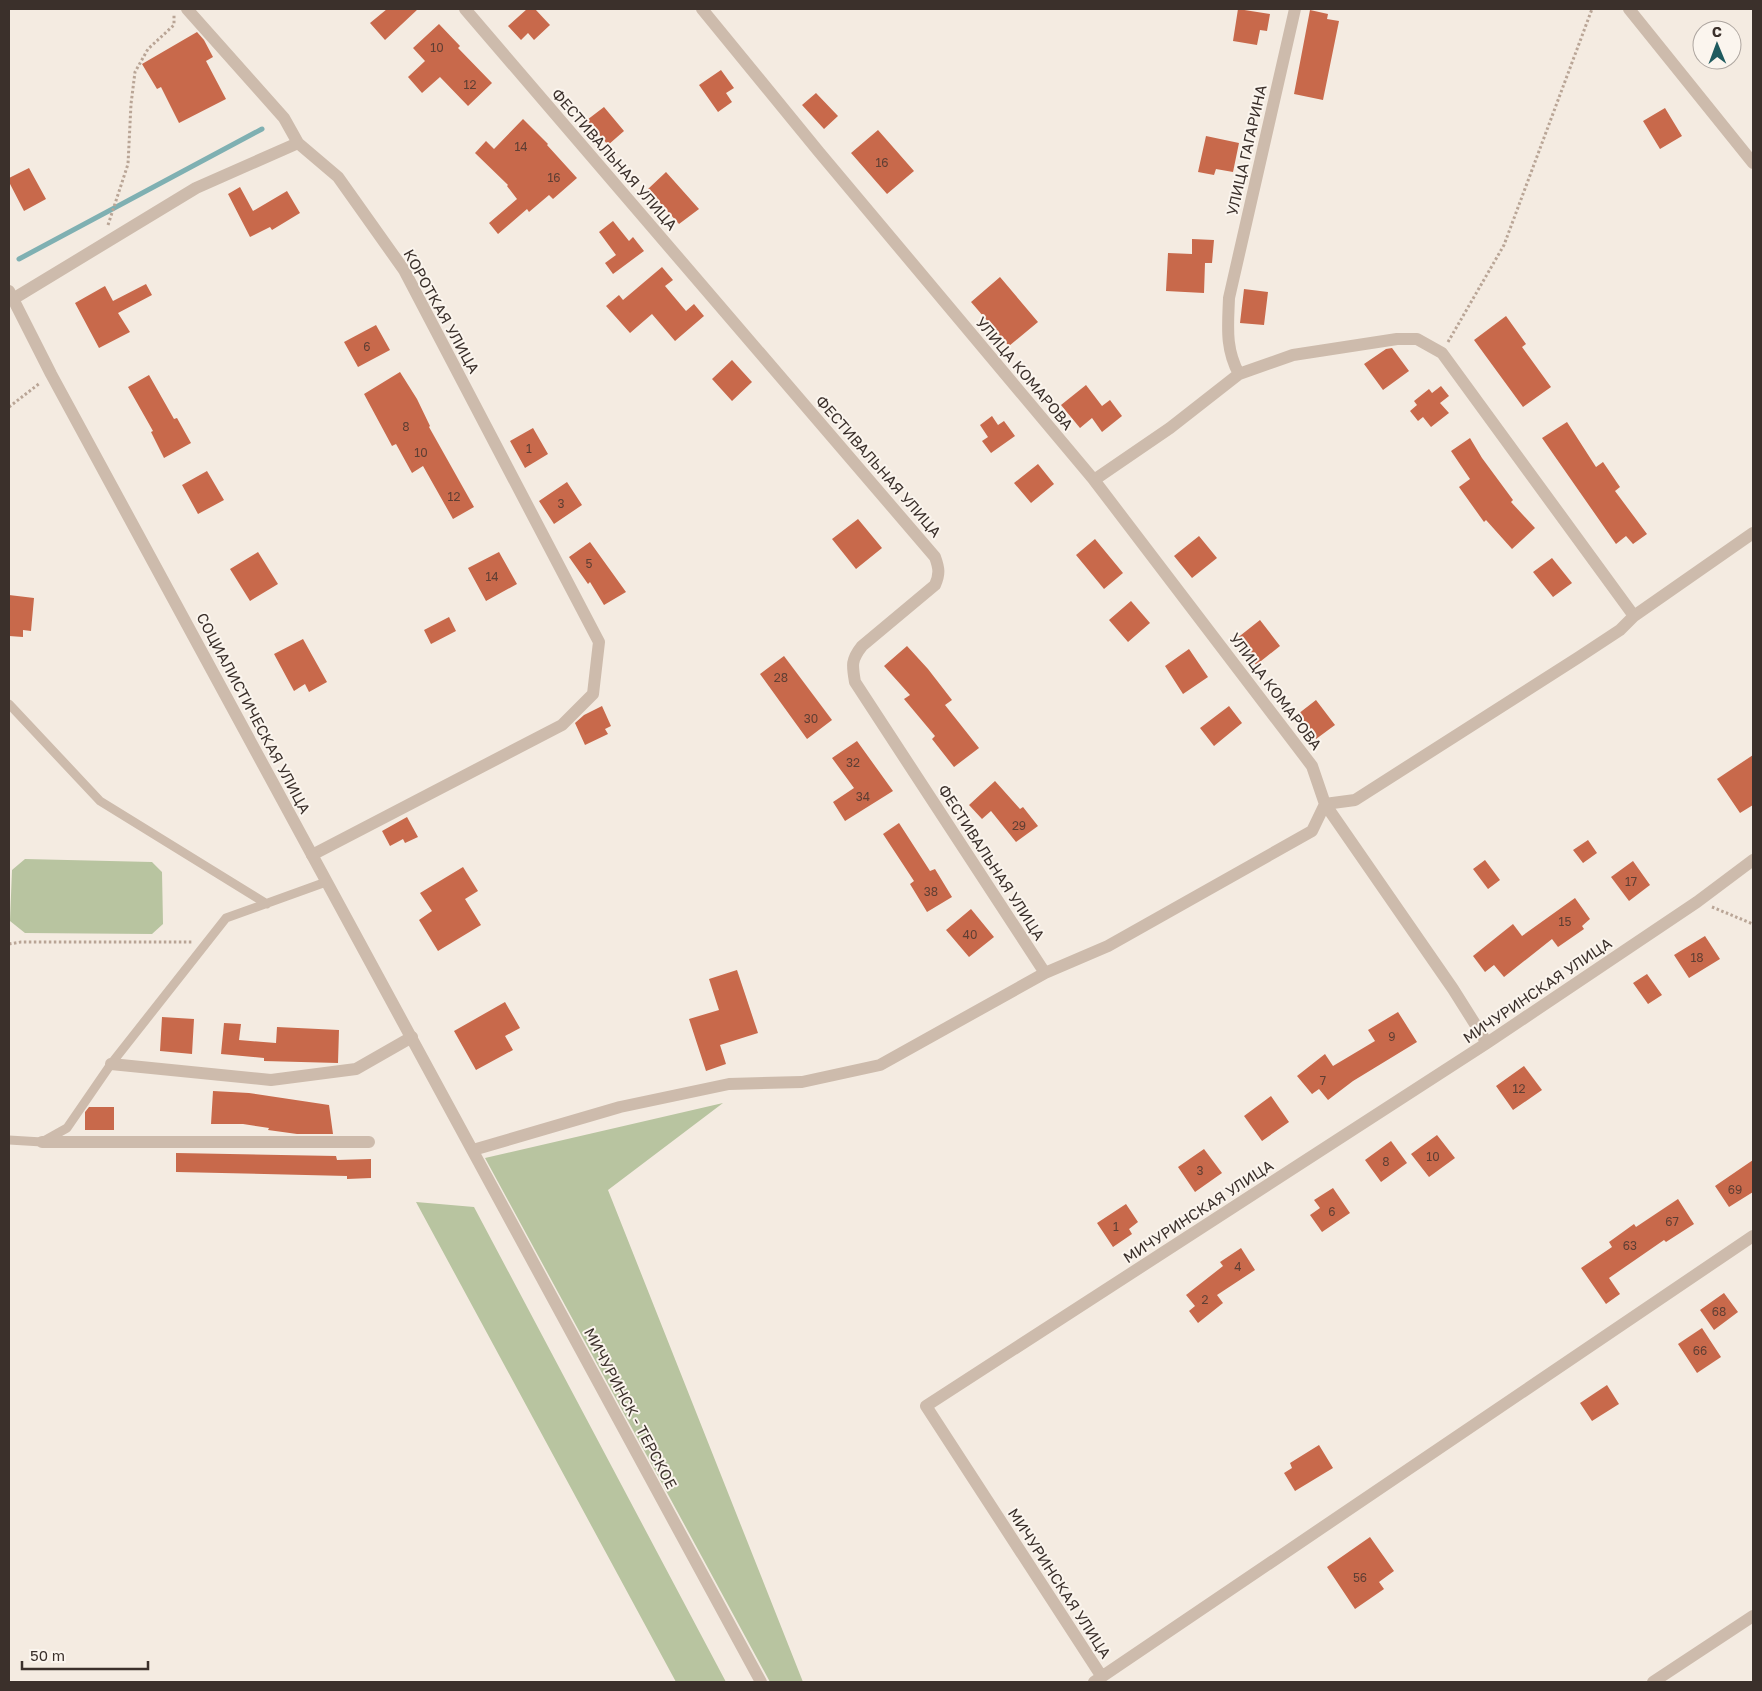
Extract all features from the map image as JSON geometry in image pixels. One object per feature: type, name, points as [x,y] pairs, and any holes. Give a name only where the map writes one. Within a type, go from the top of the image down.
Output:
[{"type":"street","name":"КОРОТКАЯ УЛИЦА","points":[[187,9],[284,118],[298,143],[338,177],[404,270],[599,642],[592,694],[562,725],[312,855]]},
{"type":"street","name":"ФЕСТИВАЛЬНАЯ УЛИЦА","points":[[465,9],[935,556],[939,576],[934,585],[862,646],[854,656],[852,669],[855,682],[1045,973]]},
{"type":"street","name":"УЛИЦА КОМАРОВА","points":[[702,9],[819,152],[1094,480],[1312,766],[1325,804],[1448,981],[1487,1043]]},
{"type":"street","name":"УЛИЦА ГАГАРИНА","points":[[1240,374],[1235,366],[1228,343],[1229,298],[1295,9]]},
{"type":"street","points":[[1629,9],[1753,163]]},
{"type":"street","points":[[11,295],[99,246],[196,188],[298,143]]},
{"type":"street","name":"СОЦИАЛИСТИЧЕСКАЯ УЛИЦА","points":[[11,295],[51,374],[473,1150]]},
{"type":"street","points":[[1094,480],[1170,428],[1240,374],[1293,355],[1397,339],[1417,339],[1442,353],[1634,616]]},
{"type":"street","points":[[473,1150],[620,1107],[729,1084],[802,1082],[880,1065],[1045,973],[1108,946],[1312,831],[1325,804],[1355,800],[1579,658],[1620,630],[1634,616],[1753,533]]},
{"type":"street","name":"МИЧУРИНСКАЯ УЛИЦА","points":[[1753,860],[1697,902],[1487,1043],[926,1406],[1098,1680],[1753,1236]]},
{"type":"street","points":[[111,1064],[271,1080],[356,1069],[412,1037]]},
{"type":"street","points":[[42,1142],[369,1142]]},
{"type":"street","name":"МИЧУРИНСК - ТЕРСКОЕ","points":[[473,1150],[761,1682]]},
{"type":"street","points":[[1653,1682],[1753,1616]]},
{"type":"lane","points":[[9,704],[100,801],[267,904]]},
{"type":"lane","points":[[9,1140],[42,1142],[68,1128],[111,1064],[226,918],[326,882]]},
{"type":"path","points":[[99,246],[105,236],[128,164],[131,104],[135,72],[148,49],[174,25],[173,9]]},
{"type":"path","points":[[1442,353],[1504,246],[1592,9]]},
{"type":"path","points":[[9,407],[51,374]]},
{"type":"path","points":[[1697,902],[1753,924]]},
{"type":"path","points":[[9,944],[21,942],[207,942]]},
{"type":"green space","points":[[25,859],[152,862],[162,872],[163,924],[152,934],[25,933],[10,921],[12,870]]},
{"type":"green space","points":[[723,1103],[608,1190],[803,1682],[770,1682],[485,1158]]},
{"type":"green space","points":[[416,1202],[474,1207],[726,1682],[676,1682]]},
{"type":"building","points":[[387,9],[418,9],[385,40],[370,23]]},
{"type":"building","points":[[527,9],[535,9],[550,25],[534,40],[528,33],[521,40],[508,26]]},
{"type":"building","points":[[1238,9],[1270,14],[1267,31],[1260,30],[1257,45],[1233,41]]},
{"type":"building","points":[[1310,10],[1328,14],[1327,19],[1339,21],[1323,100],[1294,94]]},
{"type":"building","points":[[439,24],[460,46],[458,48],[492,83],[468,106],[440,77],[422,93],[408,77],[425,61],[413,48]]},
{"type":"building","points":[[197,32],[204,40],[213,57],[206,61],[226,99],[179,123],[161,87],[157,89],[142,64]]},
{"type":"building","points":[[721,70],[734,88],[726,93],[732,102],[718,112],[699,85]]},
{"type":"building","points":[[816,93],[838,116],[824,129],[802,105]]},
{"type":"building","points":[[604,107],[624,131],[608,145],[587,120]]},
{"type":"building","points":[[1665,108],[1682,136],[1660,149],[1643,121]]},
{"type":"building","points":[[523,119],[548,144],[577,178],[553,199],[549,195],[529,212],[527,209],[498,234],[489,223],[517,199],[508,185],[475,153],[486,141],[494,149]]},
{"type":"building","points":[[878,130],[914,171],[887,194],[851,153]]},
{"type":"building","points":[[1206,136],[1239,143],[1233,172],[1216,169],[1214,175],[1198,172]]},
{"type":"building","points":[[29,168],[46,199],[24,211],[9,182],[9,178]]},
{"type":"building","points":[[666,172],[699,209],[679,224],[648,189]]},
{"type":"building","points":[[240,187],[253,211],[287,191],[300,213],[272,230],[270,227],[250,237],[228,194]]},
{"type":"building","points":[[613,221],[629,241],[633,237],[644,251],[613,274],[605,263],[616,255],[599,232]]},
{"type":"building","points":[[1192,239],[1214,240],[1212,263],[1205,263],[1204,293],[1166,291],[1168,253],[1192,254]]},
{"type":"building","points":[[662,267],[673,280],[665,286],[686,311],[694,304],[704,316],[675,341],[652,314],[630,333],[606,306],[619,295],[623,300]]},
{"type":"building","points":[[1000,277],[1038,322],[1009,346],[971,302]]},
{"type":"building","points":[[146,284],[152,295],[118,313],[130,332],[99,348],[75,303],[105,286],[113,301]]},
{"type":"building","points":[[1244,289],[1268,292],[1264,325],[1240,323]]},
{"type":"building","points":[[1506,316],[1526,344],[1522,347],[1551,387],[1523,407],[1474,340]]},
{"type":"building","points":[[376,325],[390,350],[358,367],[344,342]]},
{"type":"building","points":[[1392,348],[1409,371],[1383,390],[1364,364],[1386,349]]},
{"type":"building","points":[[732,360],[752,382],[732,401],[712,379]]},
{"type":"building","points":[[400,372],[417,399],[429,427],[474,507],[453,519],[423,466],[412,473],[396,444],[392,446],[364,394]]},
{"type":"building","points":[[149,375],[174,419],[177,418],[191,443],[164,458],[151,432],[153,431],[128,387]]},
{"type":"building","points":[[1086,385],[1102,406],[1110,400],[1122,416],[1102,432],[1092,418],[1080,428],[1061,405]]},
{"type":"building","points":[[1441,386],[1449,396],[1440,403],[1449,413],[1431,427],[1423,417],[1418,421],[1410,411],[1417,405],[1414,401],[1429,389],[1432,393]]},
{"type":"building","points":[[992,416],[998,425],[1004,421],[1015,436],[991,453],[982,441],[988,437],[980,425]]},
{"type":"building","points":[[1567,422],[1596,467],[1603,462],[1620,487],[1615,491],[1647,534],[1633,544],[1626,536],[1616,544],[1542,438]]},
{"type":"building","points":[[533,428],[548,454],[525,468],[510,441]]},
{"type":"building","points":[[1470,438],[1482,458],[1513,500],[1511,502],[1535,528],[1512,549],[1486,520],[1484,522],[1459,487],[1470,479],[1451,451]]},
{"type":"building","points":[[1038,464],[1054,484],[1031,503],[1014,483]]},
{"type":"building","points":[[207,471],[224,500],[198,514],[182,485]]},
{"type":"building","points":[[567,482],[582,505],[554,524],[539,501]]},
{"type":"building","points":[[858,519],[882,548],[856,569],[832,539]]},
{"type":"building","points":[[1199,536],[1217,558],[1192,578],[1174,556]]},
{"type":"building","points":[[1095,539],[1123,573],[1104,589],[1076,555]]},
{"type":"building","points":[[590,542],[626,592],[604,605],[590,582],[588,584],[569,557]]},
{"type":"building","points":[[258,552],[278,584],[250,601],[230,569]]},
{"type":"building","points":[[499,552],[517,584],[486,601],[468,568]]},
{"type":"building","points":[[1552,558],[1572,583],[1553,597],[1533,572]]},
{"type":"building","points":[[9,595],[34,598],[31,631],[23,630],[23,637],[9,636]]},
{"type":"building","points":[[1131,601],[1150,623],[1128,642],[1109,620]]},
{"type":"building","points":[[449,617],[456,631],[431,644],[424,630]]},
{"type":"building","points":[[1260,620],[1280,646],[1256,665],[1236,639]]},
{"type":"building","points":[[303,639],[327,682],[309,692],[305,684],[294,691],[274,654]]},
{"type":"building","points":[[907,646],[952,700],[945,705],[979,748],[954,767],[932,739],[935,736],[904,699],[910,695],[884,666]]},
{"type":"building","points":[[1189,649],[1208,677],[1183,694],[1165,666]]},
{"type":"building","points":[[784,656],[832,720],[807,739],[760,674]]},
{"type":"building","points":[[1316,700],[1335,725],[1316,739],[1298,714]]},
{"type":"building","points":[[602,706],[611,726],[605,729],[608,734],[585,745],[575,723],[584,715]]},
{"type":"building","points":[[1229,706],[1242,723],[1214,746],[1200,728]]},
{"type":"building","points":[[857,741],[893,791],[845,821],[833,802],[854,788],[832,758]]},
{"type":"building","points":[[1753,755],[1753,805],[1740,813],[1717,779]]},
{"type":"building","points":[[995,781],[1020,809],[1023,807],[1038,826],[1016,842],[991,811],[982,819],[969,805]]},
{"type":"building","points":[[407,817],[418,837],[405,843],[403,839],[390,846],[382,831]]},
{"type":"building","points":[[899,823],[930,871],[935,869],[952,897],[927,912],[910,884],[914,881],[883,834]]},
{"type":"building","points":[[1588,840],[1597,853],[1583,863],[1573,850]]},
{"type":"building","points":[[1485,860],[1500,880],[1488,889],[1473,869]]},
{"type":"building","points":[[1633,861],[1650,885],[1629,901],[1611,877]]},
{"type":"building","points":[[463,867],[478,891],[465,899],[481,925],[438,951],[419,920],[432,911],[420,893]]},
{"type":"building","points":[[1575,898],[1590,919],[1582,926],[1584,929],[1558,947],[1552,939],[1504,977],[1494,965],[1485,972],[1473,956],[1513,924],[1522,936]]},
{"type":"building","points":[[971,909],[994,937],[969,957],[946,930]]},
{"type":"building","points":[[1705,936],[1720,959],[1689,978],[1674,955]]},
{"type":"building","points":[[737,970],[758,1033],[720,1045],[726,1064],[706,1071],[689,1019],[719,1010],[709,979]]},
{"type":"building","points":[[1647,974],[1662,995],[1648,1004],[1633,983]]},
{"type":"building","points":[[505,1002],[520,1028],[505,1036],[513,1050],[476,1070],[454,1031]]},
{"type":"building","points":[[1398,1012],[1417,1042],[1353,1081],[1328,1100],[1319,1089],[1312,1094],[1297,1076],[1325,1054],[1333,1066],[1375,1041],[1368,1030]]},
{"type":"building","points":[[162,1017],[194,1019],[192,1054],[160,1051]]},
{"type":"building","points":[[224,1023],[241,1024],[239,1040],[276,1043],[277,1027],[339,1030],[338,1063],[264,1061],[264,1058],[221,1054]]},
{"type":"building","points":[[1524,1066],[1542,1090],[1513,1110],[1496,1086]]},
{"type":"building","points":[[213,1091],[249,1093],[329,1105],[333,1134],[297,1134],[243,1124],[211,1124]]},
{"type":"building","points":[[1271,1096],[1289,1122],[1262,1141],[1244,1116]]},
{"type":"building","points":[[89,1107],[114,1107],[114,1130],[85,1130],[85,1112]]},
{"type":"building","points":[[1437,1135],[1455,1158],[1429,1177],[1411,1154]]},
{"type":"building","points":[[1391,1141],[1407,1163],[1381,1182],[1365,1160]]},
{"type":"building","points":[[1204,1149],[1222,1173],[1195,1192],[1178,1167]]},
{"type":"building","points":[[176,1153],[336,1156],[337,1160],[371,1159],[371,1178],[347,1179],[347,1176],[176,1172]]},
{"type":"building","points":[[1753,1160],[1753,1192],[1729,1207],[1715,1186]]},
{"type":"building","points":[[1333,1188],[1350,1213],[1322,1232],[1310,1215],[1320,1208],[1314,1200]]},
{"type":"building","points":[[1678,1199],[1694,1224],[1666,1242],[1664,1240],[1609,1278],[1620,1294],[1606,1304],[1581,1268],[1612,1247],[1609,1242],[1634,1224],[1636,1227]]},
{"type":"building","points":[[1126,1204],[1138,1222],[1129,1229],[1132,1234],[1113,1247],[1097,1223]]},
{"type":"building","points":[[1241,1248],[1255,1270],[1217,1295],[1223,1303],[1198,1323],[1189,1311],[1195,1306],[1186,1295],[1223,1266],[1220,1262]]},
{"type":"building","points":[[1724,1293],[1738,1312],[1714,1330],[1700,1310]]},
{"type":"building","points":[[1702,1328],[1721,1357],[1697,1373],[1678,1344]]},
{"type":"building","points":[[1607,1385],[1619,1404],[1592,1421],[1580,1403]]},
{"type":"building","points":[[1319,1445],[1333,1468],[1295,1491],[1284,1473],[1292,1468],[1290,1463]]},
{"type":"building","points":[[1370,1537],[1394,1571],[1379,1582],[1384,1589],[1355,1609],[1327,1567]]},
{"type":"waterway","points":[[19,259],[262,129]]}]
